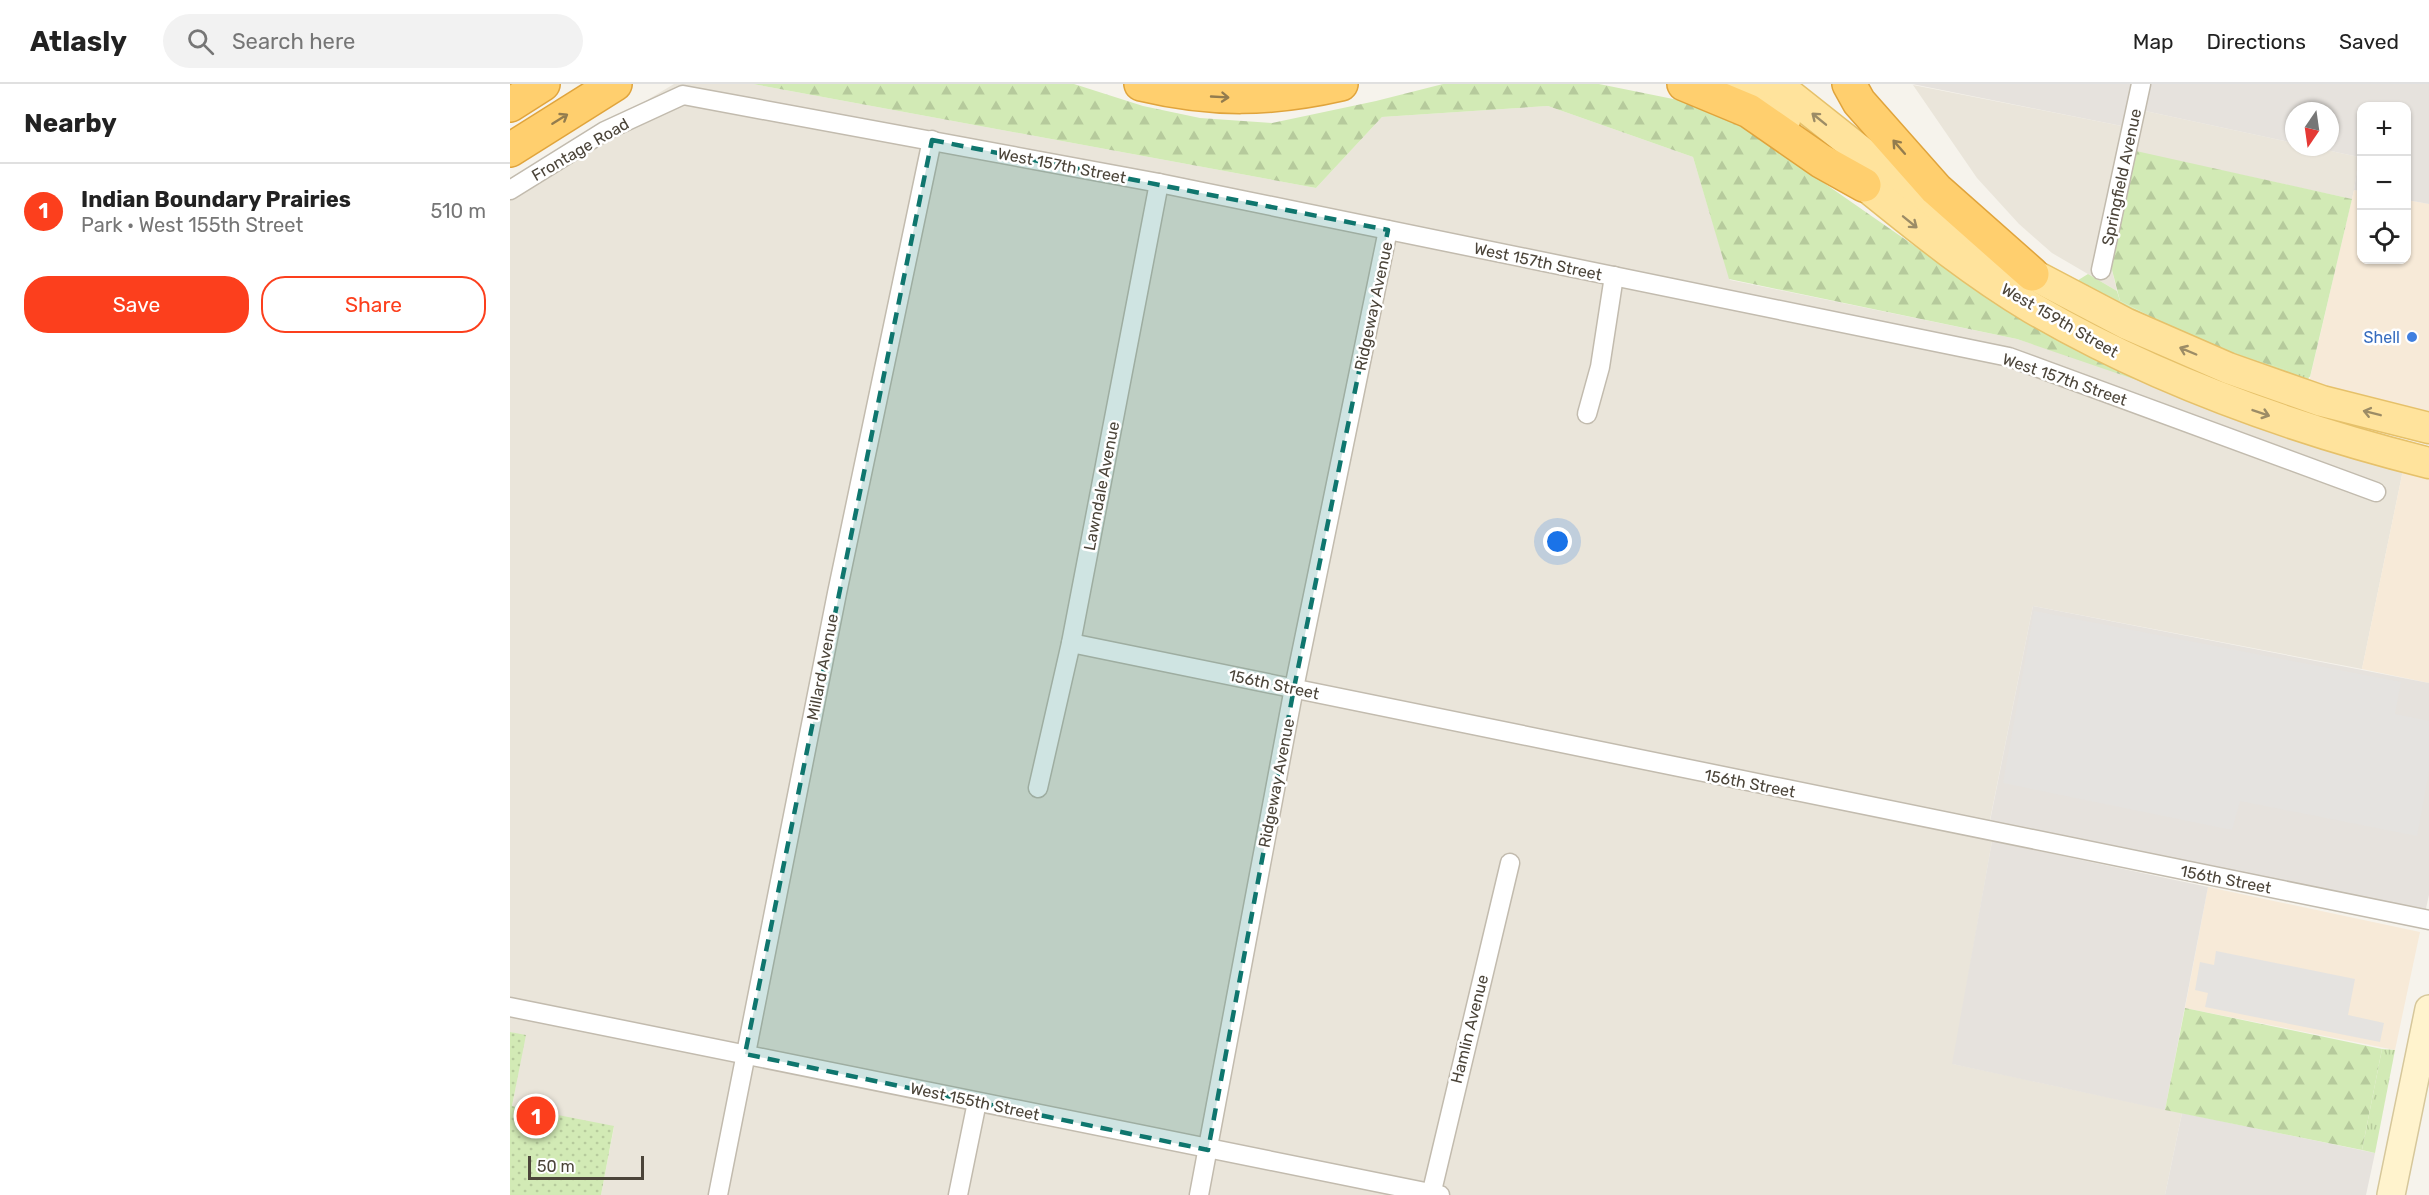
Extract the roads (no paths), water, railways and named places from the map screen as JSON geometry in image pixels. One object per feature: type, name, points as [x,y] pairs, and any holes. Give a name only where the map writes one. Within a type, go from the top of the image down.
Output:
[{"type":"highway","points":[[510,105],[543,84]]},
{"type":"highway","points":[[510,150],[615,84]]},
{"type":"highway","points":[[1141,84],[1185,94],[1238,98],[1284,95],[1341,84]]},
{"type":"highway","points":[[1684,84],[1749,111],[1821,161],[1864,185]]},
{"type":"highway","points":[[1848,84],[1859,102],[1936,189],[2032,274]]},
{"type":"main road","name":"West 159th Street","points":[[1740,84],[1954,256],[2030,306],[2104,348],[2173,380],[2240,406],[2330,436],[2429,463]]},
{"type":"main road","name":"West 159th Street","points":[[1776,84],[1956,226],[2032,274],[2127,324],[2228,368],[2322,401],[2429,428]]},
{"type":"main road","points":[[2391,1195],[2429,1009]]},
{"type":"street","name":"Springfield Avenue","points":[[2102,270],[2142,84]]},
{"type":"street","name":"West 157th Street","points":[[683,95],[1159,183],[2009,357],[2376,492]]},
{"type":"street","name":"Frontage Road","points":[[510,190],[605,130],[683,95]]},
{"type":"street","name":"Millard Avenue","points":[[718,1195],[837,593],[932,140]]},
{"type":"street","name":"Lawndale Avenue","points":[[1038,788],[1071,643],[1159,183]]},
{"type":"street","name":"Ridgeway Avenue","points":[[1199,1195],[1294,688],[1388,230]]},
{"type":"street","points":[[1587,414],[1600,367],[1614,276]]},
{"type":"street","name":"156th Street","points":[[1071,643],[2429,920]]},
{"type":"street","name":"Hamlin Avenue","points":[[1433,1194],[1510,863]]},
{"type":"street","name":"West 155th Street","points":[[510,1007],[1433,1194]]},
{"type":"street","points":[[958,1195],[977,1102]]},
{"type":"place","name":"Shell","points":[[2412,337]]},
{"type":"place","name":"Indian Boundary Prairies","points":[[536,1116]]}]
